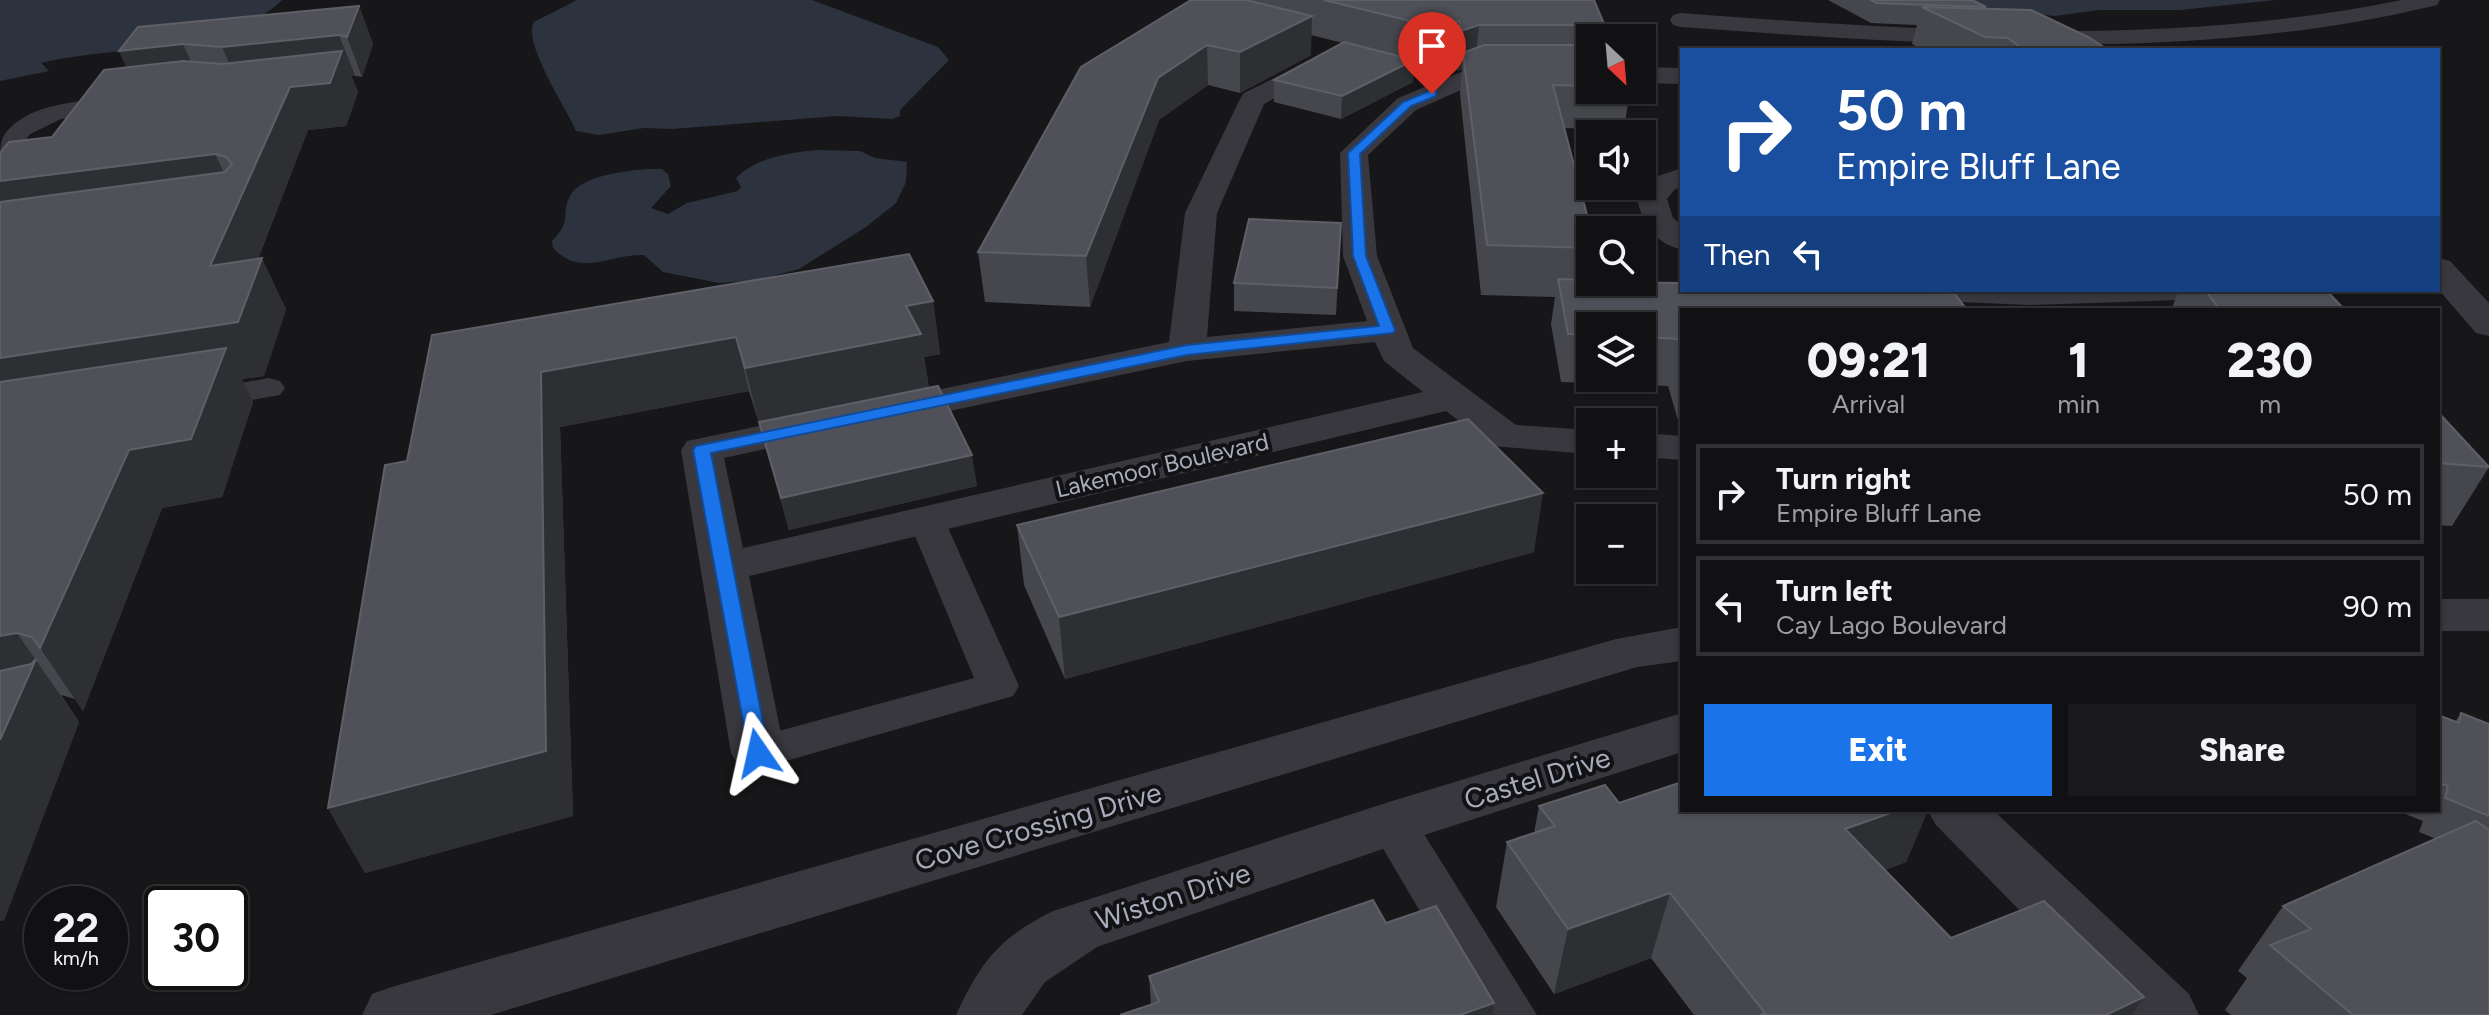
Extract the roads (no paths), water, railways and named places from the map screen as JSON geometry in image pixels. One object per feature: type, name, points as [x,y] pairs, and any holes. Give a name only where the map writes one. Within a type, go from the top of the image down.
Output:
[{"type":"street","points":[[1682,20],[1721,0]]},
{"type":"street","points":[[1682,20],[1833,32],[1970,37],[2104,37],[2311,22],[2429,0]]},
{"type":"street","points":[[2104,37],[2123,48]]},
{"type":"street","points":[[1187,350],[1201,213],[1253,99],[1348,54],[1311,44]]},
{"type":"street","points":[[1413,72],[1457,83]]},
{"type":"street","points":[[1576,74],[1475,75],[1407,104],[1354,153],[1360,256],[1397,353],[1505,437],[1576,441]]},
{"type":"street","points":[[1656,75],[1680,76]]},
{"type":"street","points":[[1680,178],[1663,184],[1652,199],[1658,222],[1680,238]]},
{"type":"street","points":[[2440,270],[2489,325]]},
{"type":"street","points":[[1934,292],[2034,302],[2155,292]]},
{"type":"street","points":[[758,753],[702,450],[1187,350],[1388,330]]},
{"type":"street","name":"Lakemoor Boulevard","points":[[724,567],[1454,397]]},
{"type":"street","points":[[1656,446],[1680,448]]},
{"type":"street","points":[[2440,615],[2489,615]]},
{"type":"street","name":"Cove Crossing Drive","points":[[395,1015],[1634,651],[1680,644]]},
{"type":"street","name":"Castel Drive","points":[[1392,823],[1680,733]]},
{"type":"street","points":[[1958,812],[2166,1015]]},
{"type":"street","name":"Wiston Drive","points":[[989,1015],[999,991],[1032,952],[1075,929],[1392,823]]},
{"type":"lane","points":[[8,144],[30,122],[58,111],[144,101]]},
{"type":"lane","points":[[165,404],[269,388]]},
{"type":"lane","points":[[758,753],[998,686],[926,519]]},
{"type":"lane","points":[[1392,823],[1510,1015]]}]
